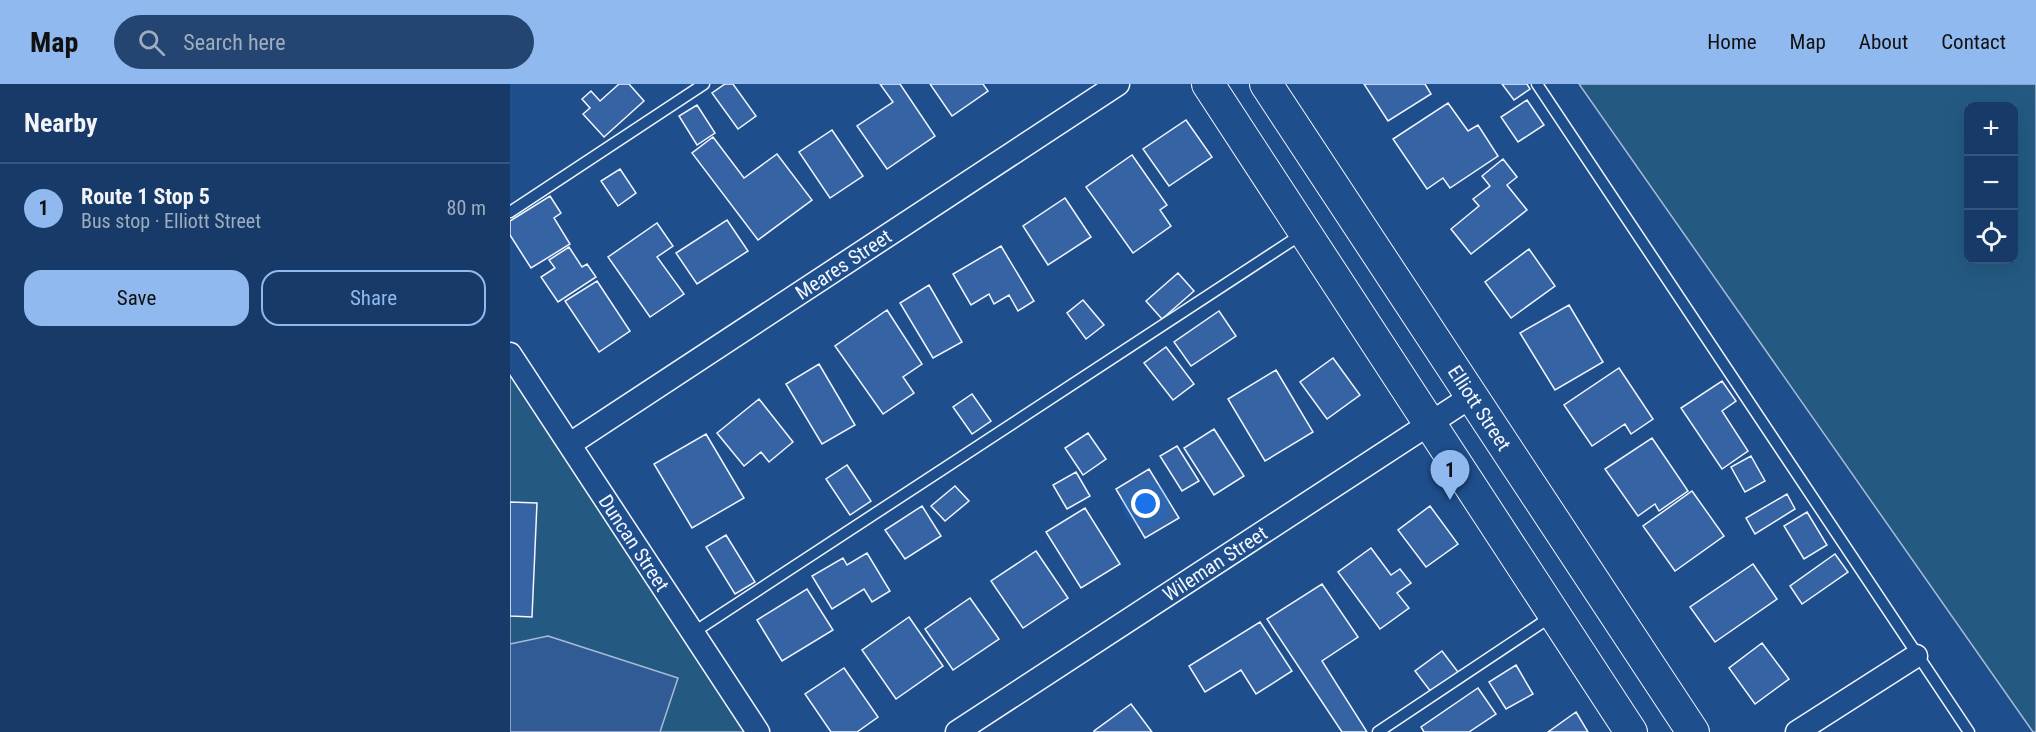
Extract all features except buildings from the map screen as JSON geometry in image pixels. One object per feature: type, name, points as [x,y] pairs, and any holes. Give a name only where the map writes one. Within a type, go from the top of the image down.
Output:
[{"type":"main road","points":[[1208,84],[1631,732]]},
{"type":"main road","name":"Elliott Street","points":[[1266,84],[1693,732]]},
{"type":"street","name":"Meares Street","points":[[570,444],[1118,84]]},
{"type":"street","name":"Duncan Street","points":[[510,354],[758,732]]},
{"type":"street","name":"Wileman Street","points":[[957,732],[1472,396]]},
{"type":"street","points":[[1797,732],[1916,656]]},
{"type":"lane","points":[[510,212],[704,84]]},
{"type":"lane","points":[[1537,84],[1916,656],[1969,732]]},
{"type":"lane","points":[[694,632],[1305,232]]},
{"type":"lane","points":[[1378,732],[1555,615]]},
{"type":"shaded area","points":[[1579,84],[2036,84],[2036,732],[2033,732]]},
{"type":"shaded area","points":[[510,374],[747,732],[510,732]]},
{"type":"shaded area","points":[[548,636],[678,678],[660,732],[510,732],[510,644]]},
{"type":"place","name":"Route 1 Stop 5","points":[[1450,500]]}]
